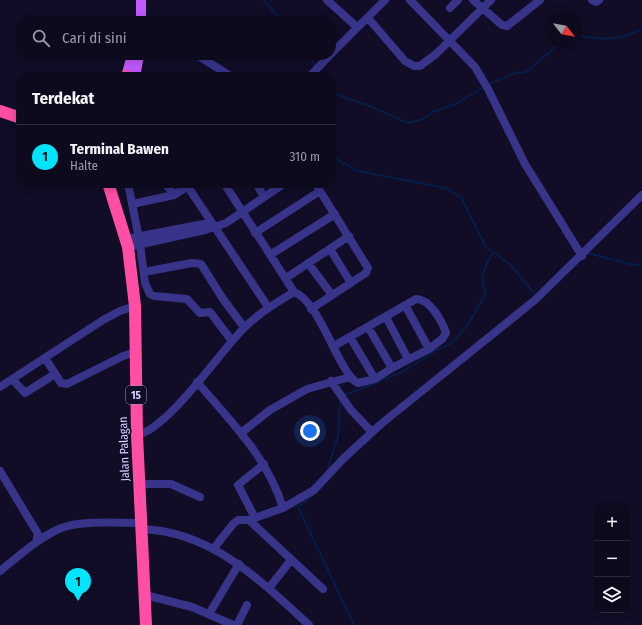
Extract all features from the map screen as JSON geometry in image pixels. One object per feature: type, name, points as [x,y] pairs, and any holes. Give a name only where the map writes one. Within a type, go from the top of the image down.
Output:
[{"type":"highway","points":[[0,108],[16,110]]},
{"type":"highway","points":[[0,111],[16,116]]},
{"type":"highway","name":"Jalan Palagan","points":[[109,188],[116,213],[122,224]]},
{"type":"highway","name":"Jalan Palagan","points":[[118,188],[122,224],[127,243],[135,306],[136,435],[146,625]]},
{"type":"main road","points":[[141,0],[142,16]]},
{"type":"main road","points":[[129,72],[131,60]]},
{"type":"main road","points":[[130,72],[136,60]]},
{"type":"street","points":[[327,0],[357,27]]},
{"type":"street","points":[[410,0],[475,67],[486,85],[525,164],[581,254]]},
{"type":"street","points":[[450,8],[458,0]]},
{"type":"street","points":[[473,0],[502,25],[507,26],[540,0]]},
{"type":"street","points":[[368,18],[405,61],[414,66],[420,66],[427,62],[450,41],[491,0]]},
{"type":"street","points":[[592,0],[596,2],[600,0]]},
{"type":"street","points":[[336,50],[357,27],[368,18],[381,1]]},
{"type":"street","points":[[206,60],[224,72]]},
{"type":"street","points":[[314,72],[326,60]]},
{"type":"street","points":[[129,188],[139,240],[145,283],[150,294],[154,296],[187,299],[200,313],[210,312],[232,341]]},
{"type":"street","points":[[169,188],[174,195]]},
{"type":"street","points":[[132,204],[174,195],[186,188]]},
{"type":"street","points":[[193,188],[215,226],[268,307]]},
{"type":"street","points":[[227,188],[294,292],[299,294],[311,309],[334,346],[350,377],[358,383],[375,379],[429,348],[444,336],[444,329],[425,300],[416,299],[334,346]]},
{"type":"street","points":[[259,188],[264,197]]},
{"type":"street","points":[[127,243],[206,230],[226,223],[278,188]]},
{"type":"street","points":[[311,309],[366,273],[368,268],[318,188]]},
{"type":"street","points":[[255,233],[320,192]]},
{"type":"street","points":[[214,548],[238,520],[252,519],[284,508],[314,490],[344,458],[372,432],[536,300],[642,195]]},
{"type":"street","points":[[270,256],[335,214]]},
{"type":"street","points":[[286,278],[349,236]]},
{"type":"street","points":[[330,248],[350,283]]},
{"type":"street","points":[[144,272],[192,263],[201,264],[222,299],[244,328]]},
{"type":"street","points":[[308,263],[332,295]]},
{"type":"street","points":[[136,435],[153,429],[180,403],[244,328],[268,307],[294,292]]},
{"type":"street","points":[[405,305],[429,348]]},
{"type":"street","points":[[0,387],[103,320],[120,311],[135,306]]},
{"type":"street","points":[[386,317],[408,360]]},
{"type":"street","points":[[368,327],[392,368]]},
{"type":"street","points":[[350,337],[375,379]]},
{"type":"street","points":[[45,358],[61,383],[67,384],[123,356],[136,352]]},
{"type":"street","points":[[12,379],[25,393],[55,374]]},
{"type":"street","points":[[241,433],[270,410],[307,389],[350,377]]},
{"type":"street","points":[[197,382],[241,433],[264,464],[276,487],[284,508]]},
{"type":"street","points":[[331,382],[351,410],[372,432]]},
{"type":"street","points":[[264,464],[238,485],[252,519],[323,589]]},
{"type":"street","points":[[0,471],[38,534],[36,542]]},
{"type":"street","points":[[139,484],[171,484],[200,497]]},
{"type":"street","points":[[0,571],[36,542],[62,528],[79,525],[141,526],[167,531],[214,548],[239,564],[269,588],[309,625]]},
{"type":"street","points":[[269,588],[292,560]]},
{"type":"street","points":[[209,614],[239,564]]},
{"type":"street","points":[[145,595],[185,605],[233,625]]},
{"type":"street","points":[[237,625],[247,605]]},
{"type":"waterway","points":[[263,0],[278,16]]},
{"type":"waterway","points":[[582,37],[605,39],[622,37],[642,29]]},
{"type":"waterway","points":[[489,84],[517,72],[523,73],[529,70],[554,48]]},
{"type":"waterway","points":[[312,60],[316,67]]},
{"type":"waterway","points":[[336,94],[408,123],[423,119],[433,112],[456,104],[485,86]]},
{"type":"waterway","points":[[336,158],[358,171],[446,188],[461,197],[486,247],[511,265],[536,296]]},
{"type":"waterway","points":[[343,396],[402,372],[437,350],[450,344],[468,325],[486,293],[483,277],[485,267],[493,253]]},
{"type":"waterway","points":[[587,253],[634,265],[642,264]]},
{"type":"waterway","points":[[327,471],[338,436],[340,399]]},
{"type":"waterway","points":[[313,495],[298,507],[354,625]]},
{"type":"place","name":"Terminal Bawen","points":[[78,601]]}]
